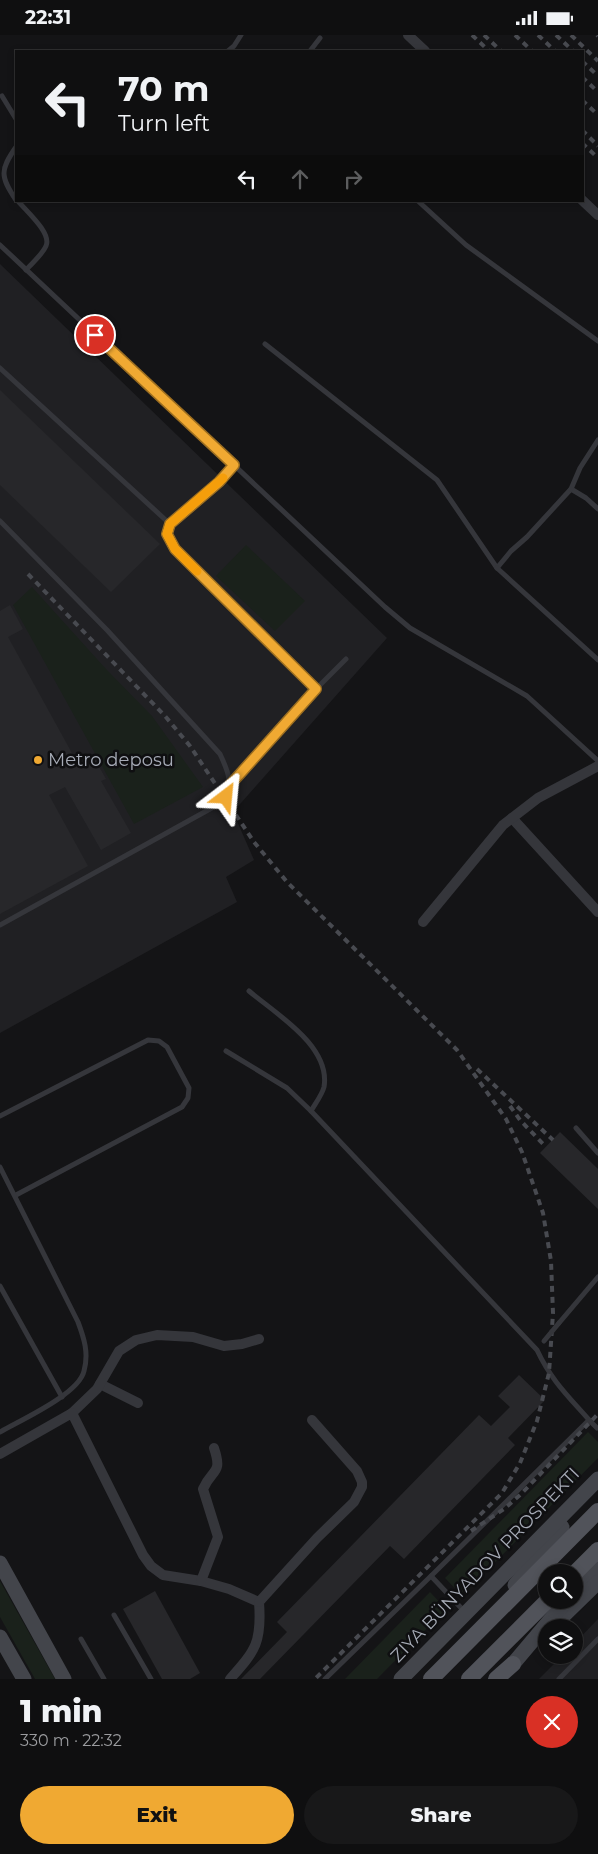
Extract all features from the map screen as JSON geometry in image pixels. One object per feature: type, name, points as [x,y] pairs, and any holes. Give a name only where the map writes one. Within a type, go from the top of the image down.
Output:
[{"type":"main road","name":"ZIYA BÜNYADOV PROSPEKTI","points":[[401,1679],[598,1479]]},
{"type":"main road","points":[[480,1629],[598,1483]]},
{"type":"main road","points":[[431,1679],[598,1511]]},
{"type":"main road","points":[[583,1565],[598,1550]]},
{"type":"main road","points":[[0,1563],[64,1679]]},
{"type":"main road","points":[[583,1581],[598,1563]]},
{"type":"main road","points":[[559,1619],[598,1582]]},
{"type":"main road","points":[[469,1679],[539,1609]]},
{"type":"main road","points":[[513,1664],[559,1609]]},
{"type":"main road","points":[[0,1637],[24,1679]]},
{"type":"main road","points":[[497,1679],[538,1640]]},
{"type":"street","points":[[408,35],[424,50]]},
{"type":"street","points":[[583,202],[598,215]]},
{"type":"street","points":[[423,922],[503,825],[538,798],[598,766]]},
{"type":"street","points":[[512,818],[598,912]]},
{"type":"street","points":[[0,1454],[72,1413],[100,1385],[119,1351],[136,1340],[157,1335],[193,1337],[224,1346],[242,1344],[259,1339]]},
{"type":"street","points":[[100,1385],[138,1403]]},
{"type":"street","points":[[72,1413],[143,1555],[151,1565],[163,1575],[201,1581],[259,1601]]},
{"type":"street","points":[[230,1679],[248,1659],[255,1647],[259,1636],[259,1601],[317,1538],[354,1502],[362,1487],[357,1471],[312,1420]]},
{"type":"street","points":[[201,1581],[218,1537],[203,1489],[218,1469],[214,1448]]},
{"type":"lane","points":[[229,50],[241,35]]},
{"type":"lane","points":[[311,50],[320,38]]},
{"type":"lane","points":[[234,46],[238,50]]},
{"type":"lane","points":[[2,96],[15,117]]},
{"type":"lane","points":[[15,148],[4,163],[2,173],[4,185],[15,198]]},
{"type":"lane","points":[[19,202],[44,231],[48,239],[46,247],[26,270]]},
{"type":"lane","points":[[419,202],[466,245],[598,341]]},
{"type":"lane","points":[[0,245],[385,607],[410,628],[527,696],[598,761]]},
{"type":"lane","points":[[265,344],[437,480],[497,568],[598,660]]},
{"type":"lane","points":[[0,368],[170,524]]},
{"type":"lane","points":[[497,568],[571,489],[580,468],[598,440]]},
{"type":"lane","points":[[234,465],[219,482],[170,524],[167,534],[175,549],[316,689]]},
{"type":"lane","points":[[571,489],[586,498],[598,509]]},
{"type":"lane","points":[[0,521],[107,630],[220,755],[229,773],[230,785],[226,797],[219,804],[0,925]]},
{"type":"lane","points":[[230,785],[316,689],[346,659]]},
{"type":"lane","points":[[249,991],[303,1036],[318,1054],[324,1070],[324,1089],[311,1111]]},
{"type":"lane","points":[[0,1115],[148,1040],[160,1041],[167,1047],[190,1088],[188,1098],[182,1107],[16,1195]]},
{"type":"lane","points":[[226,1051],[287,1088],[311,1111],[537,1349],[545,1367],[560,1389],[597,1429]]},
{"type":"lane","points":[[576,1128],[598,1153]]},
{"type":"lane","points":[[0,1167],[16,1195],[78,1321],[85,1341],[87,1355],[84,1373],[76,1385],[62,1397],[0,1432]]},
{"type":"lane","points":[[537,1349],[598,1277]]},
{"type":"lane","points":[[0,1286],[62,1397]]},
{"type":"lane","points":[[325,1679],[589,1420]]},
{"type":"lane","points":[[431,1577],[466,1613]]},
{"type":"lane","points":[[114,1615],[151,1679]]},
{"type":"lane","points":[[81,1639],[104,1679]]},
{"type":"lane","points":[[559,1679],[598,1639]]},
{"type":"shaded area","points":[[0,264],[387,638],[233,812],[254,860],[226,877],[237,902],[0,1033]]},
{"type":"shaded area","points":[[246,545],[305,601],[275,631],[216,576]]},
{"type":"shaded area","points":[[32,587],[106,669],[152,716],[203,787],[134,824],[13,605]]},
{"type":"shaded area","points":[[588,1432],[598,1442],[598,1458],[462,1596],[445,1578]]},
{"type":"shaded area","points":[[0,1581],[55,1679],[35,1679],[0,1617]]},
{"type":"shaded area","points":[[430,1592],[446,1609],[377,1679],[345,1679]]},
{"type":"shaded area","points":[[598,1619],[598,1679],[539,1679],[554,1664],[583,1664],[583,1635]]},
{"type":"building","points":[[0,390],[160,544],[111,592],[0,485]]},
{"type":"building","name":"Metro deposu","points":[[10,605],[23,629],[8,637],[78,764],[93,756],[106,779],[101,781],[131,833],[101,850],[65,787],[49,795],[88,866],[0,914],[0,611]]},
{"type":"building","points":[[560,1132],[598,1169],[598,1209],[540,1153]]},
{"type":"building","points":[[519,1375],[545,1400],[508,1438],[515,1445],[404,1559],[390,1546],[260,1679],[241,1679],[287,1632],[277,1622],[479,1415],[491,1426],[510,1407],[498,1396]]},
{"type":"building","points":[[155,1591],[200,1673],[190,1679],[162,1679],[123,1609]]},
{"type":"railway","points":[[472,35],[488,50]]},
{"type":"railway","points":[[484,35],[500,50]]},
{"type":"railway","points":[[515,35],[531,50]]},
{"type":"railway","points":[[538,35],[554,50]]},
{"type":"railway","points":[[556,35],[572,50]]},
{"type":"railway","points":[[571,35],[598,61]]},
{"type":"railway","points":[[584,63],[598,76]]},
{"type":"railway","points":[[584,79],[598,92]]},
{"type":"railway","points":[[584,102],[598,115]]},
{"type":"railway","points":[[584,132],[598,146]]},
{"type":"railway","points":[[584,145],[598,158]]},
{"type":"railway","points":[[28,574],[165,716],[190,746],[254,842],[287,882],[457,1050],[506,1119],[522,1152],[543,1213],[551,1261],[553,1313],[549,1373],[537,1421],[520,1463],[502,1493],[315,1679]]},
{"type":"railway","points":[[477,1069],[553,1140]]},
{"type":"railway","points":[[510,1106],[520,1120],[546,1147]]},
{"type":"railway","points":[[471,1531],[504,1509],[521,1494],[598,1414]]},
{"type":"slow traffic","points":[[197,571],[175,549],[167,534],[170,524],[223,478]]},
{"type":"place","name":"Metro deposu","points":[[38,760]]},
{"type":"route","points":[[95,335],[234,465],[219,482],[170,524],[167,534],[175,549],[316,689],[230,785],[226,797]]}]
